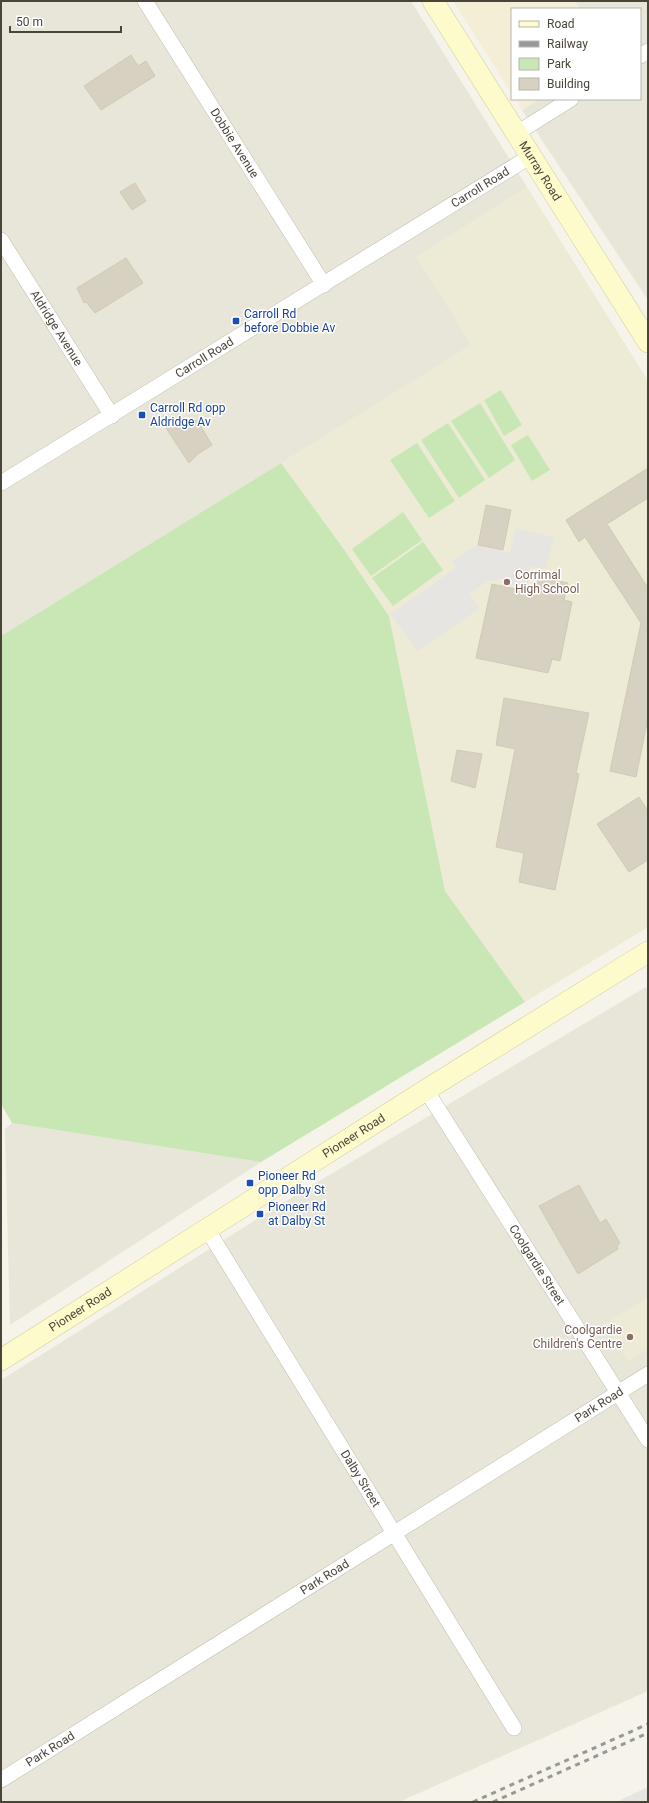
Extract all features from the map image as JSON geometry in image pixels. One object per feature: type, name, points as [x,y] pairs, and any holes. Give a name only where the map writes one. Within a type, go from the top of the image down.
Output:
[{"type":"main road","name":"Murray Road","points":[[433,1],[648,342]]},
{"type":"main road","name":"Pioneer Road","points":[[1,1360],[426,1090],[648,952]]},
{"type":"street","name":"Dobbie Avenue","points":[[145,1],[324,285]]},
{"type":"street","points":[[517,134],[569,100]]},
{"type":"street","name":"Carroll Road","points":[[1,483],[112,416],[531,156]]},
{"type":"street","name":"Aldridge Avenue","points":[[1,240],[112,416]]},
{"type":"street","name":"Coolgardie Street","points":[[426,1090],[648,1440]]},
{"type":"street","name":"Dalby Street","points":[[207,1230],[514,1728]]},
{"type":"street","name":"Park Road","points":[[1,1780],[648,1374]]},
{"type":"shaded area","points":[[1,1],[411,1],[527,187],[417,257],[472,345],[1,636]]},
{"type":"shaded area","points":[[453,1],[575,1],[579,8],[511,8],[511,92]]},
{"type":"shaded area","points":[[575,1],[648,1],[648,300],[522,110],[537,100],[641,100],[641,8],[579,8]]},
{"type":"shaded area","points":[[516,100],[537,100],[522,110]]},
{"type":"shaded area","name":"Corrimal High School","points":[[527,187],[648,381],[648,927],[525,1002],[445,891],[389,616],[343,548],[281,463],[471,345],[417,257]]},
{"type":"shaded area","points":[[516,529],[554,537],[546,569],[531,566],[526,590],[504,585],[505,579],[486,582],[469,594],[480,608],[418,651],[390,614],[456,568],[452,561],[470,549],[478,545],[510,553]]},
{"type":"shaded area","points":[[646,987],[648,990],[648,1691],[399,1802],[1,1802],[1,1380],[294,1196]]},
{"type":"shaded area","points":[[12,1123],[261,1162],[10,1325],[5,1129]]},
{"type":"shaded area","name":"Coolgardie Children's Centre","points":[[648,1297],[648,1349],[628,1362],[604,1324]]},
{"type":"shaded area","points":[[648,1787],[648,1802],[616,1802]]},
{"type":"green space","points":[[501,390],[522,425],[504,436],[484,400]]},
{"type":"green space","points":[[480,403],[515,460],[489,478],[451,421]]},
{"type":"green space","points":[[448,423],[485,480],[459,498],[421,440]]},
{"type":"green space","points":[[528,435],[550,470],[532,481],[511,445]]},
{"type":"green space","points":[[417,443],[455,501],[429,518],[390,460]]},
{"type":"green space","points":[[281,463],[343,548],[389,616],[445,891],[525,1002],[261,1162],[12,1123],[1,1104],[1,636]]},
{"type":"green space","points":[[403,512],[422,540],[371,576],[352,549]]},
{"type":"green space","points":[[423,542],[443,570],[393,606],[372,578]]},
{"type":"building","points":[[131,55],[138,66],[146,61],[155,76],[101,110],[84,86]]},
{"type":"building","points":[[135,183],[146,201],[132,210],[120,192]]},
{"type":"building","points":[[126,258],[143,283],[95,313],[86,302],[84,303],[77,288]]},
{"type":"building","points":[[197,420],[212,445],[198,454],[189,463],[166,428],[178,422],[183,429]]},
{"type":"building","name":"Corrimal High School","points":[[648,468],[648,498],[607,524],[648,588],[648,718],[636,777],[610,771],[641,623],[585,537],[579,542],[566,520]]},
{"type":"building","name":"Corrimal High School","points":[[486,505],[511,510],[503,550],[478,545]]},
{"type":"building","points":[[539,577],[568,583],[564,600],[572,602],[560,661],[552,659],[548,673],[476,658],[492,584],[535,593]]},
{"type":"building","points":[[504,698],[589,713],[576,773],[579,774],[555,890],[519,882],[524,853],[496,847],[515,749],[496,745]]},
{"type":"building","points":[[457,750],[482,754],[475,788],[451,781]]},
{"type":"building","points":[[639,797],[648,811],[648,860],[629,872],[597,824]]},
{"type":"building","points":[[579,1185],[600,1223],[606,1219],[620,1243],[617,1246],[618,1249],[578,1274],[539,1206]]},
{"type":"railway","points":[[473,1802],[648,1724]]},
{"type":"railway","points":[[493,1802],[648,1733]]},
{"type":"place","name":"Carroll Rd before Dobbie Av","points":[[236,321]]},
{"type":"place","name":"Carroll Rd opp Aldridge Av","points":[[142,415]]},
{"type":"place","name":"Corrimal High School","points":[[507,582]]},
{"type":"place","name":"Pioneer Rd opp Dalby St","points":[[250,1183]]},
{"type":"place","name":"Pioneer Rd at Dalby St","points":[[260,1214]]},
{"type":"place","name":"Coolgardie Children's Centre","points":[[630,1337]]}]
